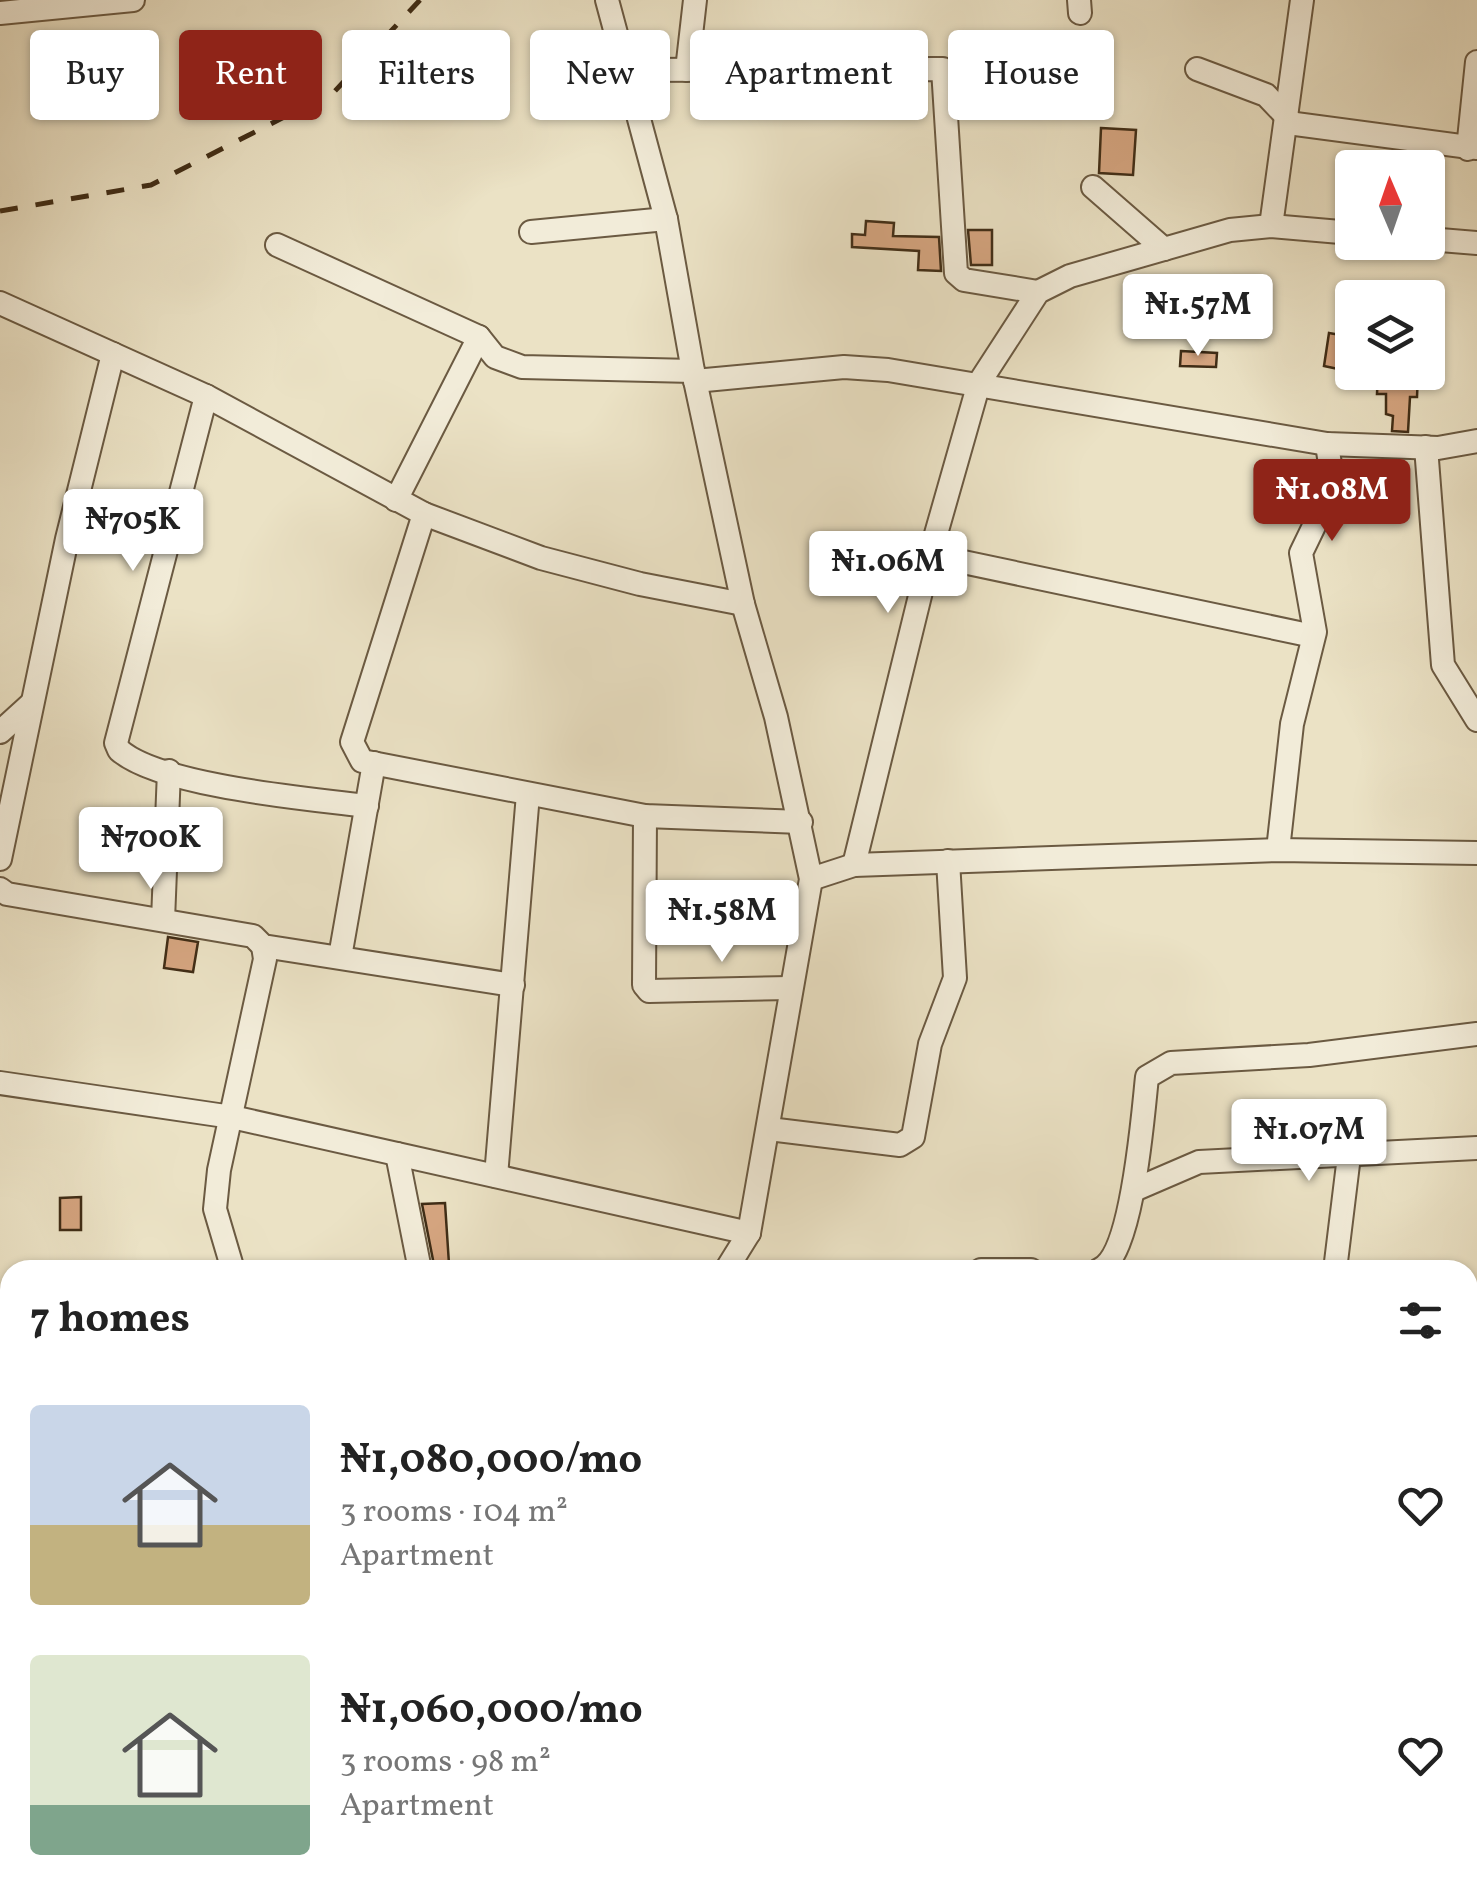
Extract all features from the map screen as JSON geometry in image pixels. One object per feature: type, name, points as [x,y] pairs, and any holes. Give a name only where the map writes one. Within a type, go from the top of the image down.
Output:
[{"type":"street","points":[[0,13],[132,0]]},
{"type":"street","points":[[607,0],[617,30]]},
{"type":"street","points":[[686,70],[695,0]]},
{"type":"street","points":[[1270,226],[1288,121],[1302,0]]},
{"type":"street","points":[[1197,69],[1266,95],[1288,121],[1473,149],[1477,62]]},
{"type":"street","points":[[670,70],[943,70],[956,272],[964,280],[1038,292]]},
{"type":"street","points":[[642,120],[666,219],[694,376],[744,604],[801,822],[811,878],[749,1233],[732,1260]]},
{"type":"street","points":[[1093,187],[1164,249]]},
{"type":"street","points":[[530,232],[666,219]]},
{"type":"street","points":[[854,865],[930,555],[979,382],[1038,292],[1070,276],[1230,230],[1270,226],[1335,232]]},
{"type":"street","points":[[1445,240],[1477,243]]},
{"type":"street","points":[[276,245],[478,337],[494,357],[522,367],[694,376],[844,368],[979,382],[1326,444],[1426,448],[1477,442]]},
{"type":"street","points":[[0,303],[206,396],[424,514],[541,558],[640,584],[744,604]]},
{"type":"street","points":[[396,500],[478,337]]},
{"type":"street","points":[[0,859],[31,704],[113,354]]},
{"type":"street","points":[[206,396],[116,744],[124,755],[169,772],[260,793],[367,806]]},
{"type":"street","points":[[1278,850],[1292,724],[1313,636],[1301,553],[1329,496],[1332,478],[1326,444]]},
{"type":"street","points":[[1426,448],[1443,665],[1477,720]]},
{"type":"street","points":[[424,514],[352,742],[362,760],[645,816],[801,822]]},
{"type":"street","points":[[930,555],[1313,636]]},
{"type":"street","points":[[0,732],[31,704]]},
{"type":"street","points":[[340,957],[374,763]]},
{"type":"street","points":[[163,920],[169,772]]},
{"type":"street","points":[[496,1176],[528,794]]},
{"type":"street","points":[[645,816],[644,985],[649,992],[790,988]]},
{"type":"street","points":[[811,878],[854,865],[1278,850],[1477,853]]},
{"type":"street","points":[[769,1129],[900,1145],[914,1137],[930,1044],[956,978],[948,862]]},
{"type":"street","points":[[0,889],[6,894],[252,936],[263,946],[512,986]]},
{"type":"street","points":[[230,1260],[216,1209],[218,1170],[265,960],[263,946]]},
{"type":"street","points":[[1109,1260],[1134,1190],[1148,1077],[1157,1068],[1171,1063],[1309,1055],[1477,1034]]},
{"type":"street","points":[[0,1083],[232,1116],[749,1233]]},
{"type":"street","points":[[1134,1190],[1198,1162],[1477,1148]]},
{"type":"street","points":[[397,1154],[418,1260]]},
{"type":"street","points":[[1335,1260],[1349,1156]]},
{"type":"building","points":[[1101,128],[1136,130],[1133,175],[1099,173]]},
{"type":"building","points":[[866,221],[894,223],[893,236],[939,237],[941,271],[918,270],[919,251],[852,247],[852,234],[865,235]]},
{"type":"building","points":[[968,230],[992,230],[992,265],[971,265]]},
{"type":"building","points":[[1329,333],[1335,334],[1335,368],[1324,366]]},
{"type":"building","points":[[1181,351],[1217,353],[1216,367],[1180,366]]},
{"type":"building","points":[[1377,390],[1417,390],[1417,397],[1410,397],[1408,432],[1392,431],[1393,416],[1386,414],[1386,394],[1377,394]]},
{"type":"building","points":[[168,937],[198,942],[193,972],[164,968]]},
{"type":"building","points":[[81,1197],[81,1230],[60,1230],[60,1198]]},
{"type":"building","points":[[445,1203],[449,1260],[433,1260],[422,1204]]},
{"type":"railway","points":[[0,211],[151,185],[335,91],[420,0]]}]
